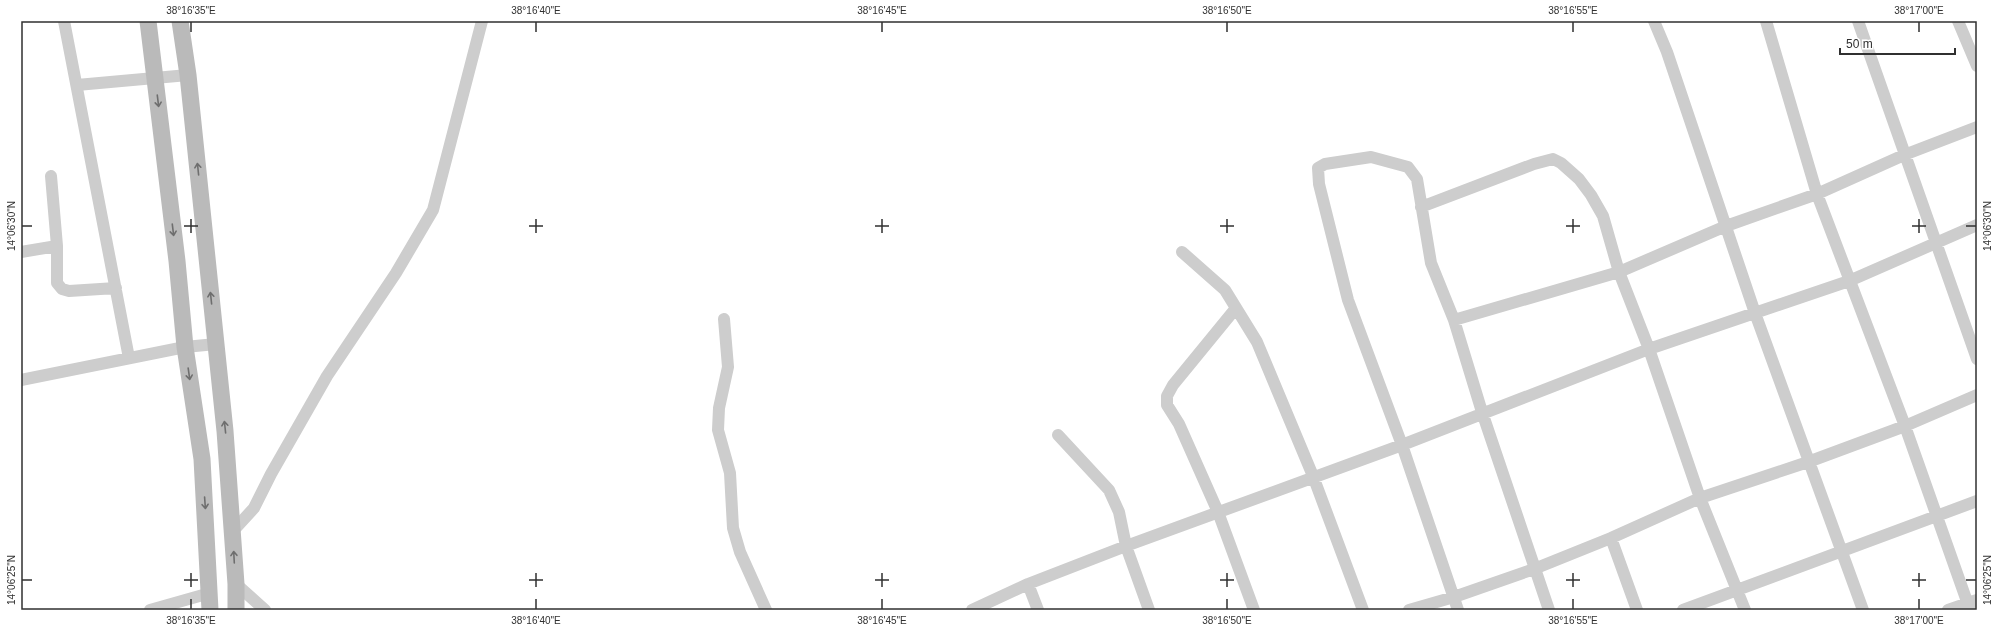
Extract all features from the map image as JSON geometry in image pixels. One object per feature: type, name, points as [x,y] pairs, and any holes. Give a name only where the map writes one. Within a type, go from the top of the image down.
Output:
[{"type":"main road","points":[[148,21],[185,347],[202,458],[210,602]]},
{"type":"main road","points":[[180,21],[188,75],[216,344],[233,531],[236,610]]},
{"type":"street","points":[[64,21],[129,358]]},
{"type":"street","points":[[233,531],[254,508],[271,474],[327,376],[396,273],[433,210],[482,21]]},
{"type":"street","points":[[1654,21],[1667,52],[1754,313],[1863,610]]},
{"type":"street","points":[[1766,21],[1817,194],[1905,426],[1936,516],[1972,604],[1948,610]]},
{"type":"street","points":[[1858,21],[1977,359]]},
{"type":"street","points":[[1958,21],[1977,66]]},
{"type":"street","points":[[77,85],[188,75]]},
{"type":"street","points":[[1454,320],[1619,272],[1726,226],[1817,194],[1904,155],[1977,127]]},
{"type":"street","points":[[1458,610],[1402,445],[1348,300],[1319,184],[1318,168],[1325,164],[1371,157],[1408,167],[1417,179],[1431,263],[1454,320],[1482,412],[1549,610]]},
{"type":"street","points":[[1421,207],[1534,164],[1553,160],[1561,163],[1579,179],[1591,195],[1602,216],[1619,272],[1648,349],[1700,498],[1745,610]]},
{"type":"street","points":[[52,176],[57,246],[57,283],[62,290],[69,291],[116,288]]},
{"type":"street","points":[[972,610],[1028,584],[1126,546],[1313,476],[1402,445],[1482,412],[1648,349],[1849,281],[1977,225]]},
{"type":"street","points":[[21,252],[57,246]]},
{"type":"street","points":[[1182,252],[1225,290],[1257,342],[1313,476],[1363,610]]},
{"type":"street","points":[[1236,308],[1173,385],[1167,396],[1167,406],[1179,424],[1218,512],[1254,610]]},
{"type":"street","points":[[724,319],[728,367],[718,408],[718,430],[730,473],[733,528],[740,552],[766,610]]},
{"type":"street","points":[[21,379],[185,347],[216,344]]},
{"type":"street","points":[[1409,610],[1454,597],[1534,569],[1611,538],[1700,498],[1808,462],[1905,426],[1977,395]]},
{"type":"street","points":[[1058,434],[1109,490],[1119,512],[1126,546],[1149,610]]},
{"type":"street","points":[[1683,610],[1977,501]]},
{"type":"street","points":[[1611,538],[1637,610]]},
{"type":"street","points":[[236,584],[265,610]]},
{"type":"street","points":[[1028,584],[1038,610]]},
{"type":"street","points":[[150,610],[210,602]]}]
